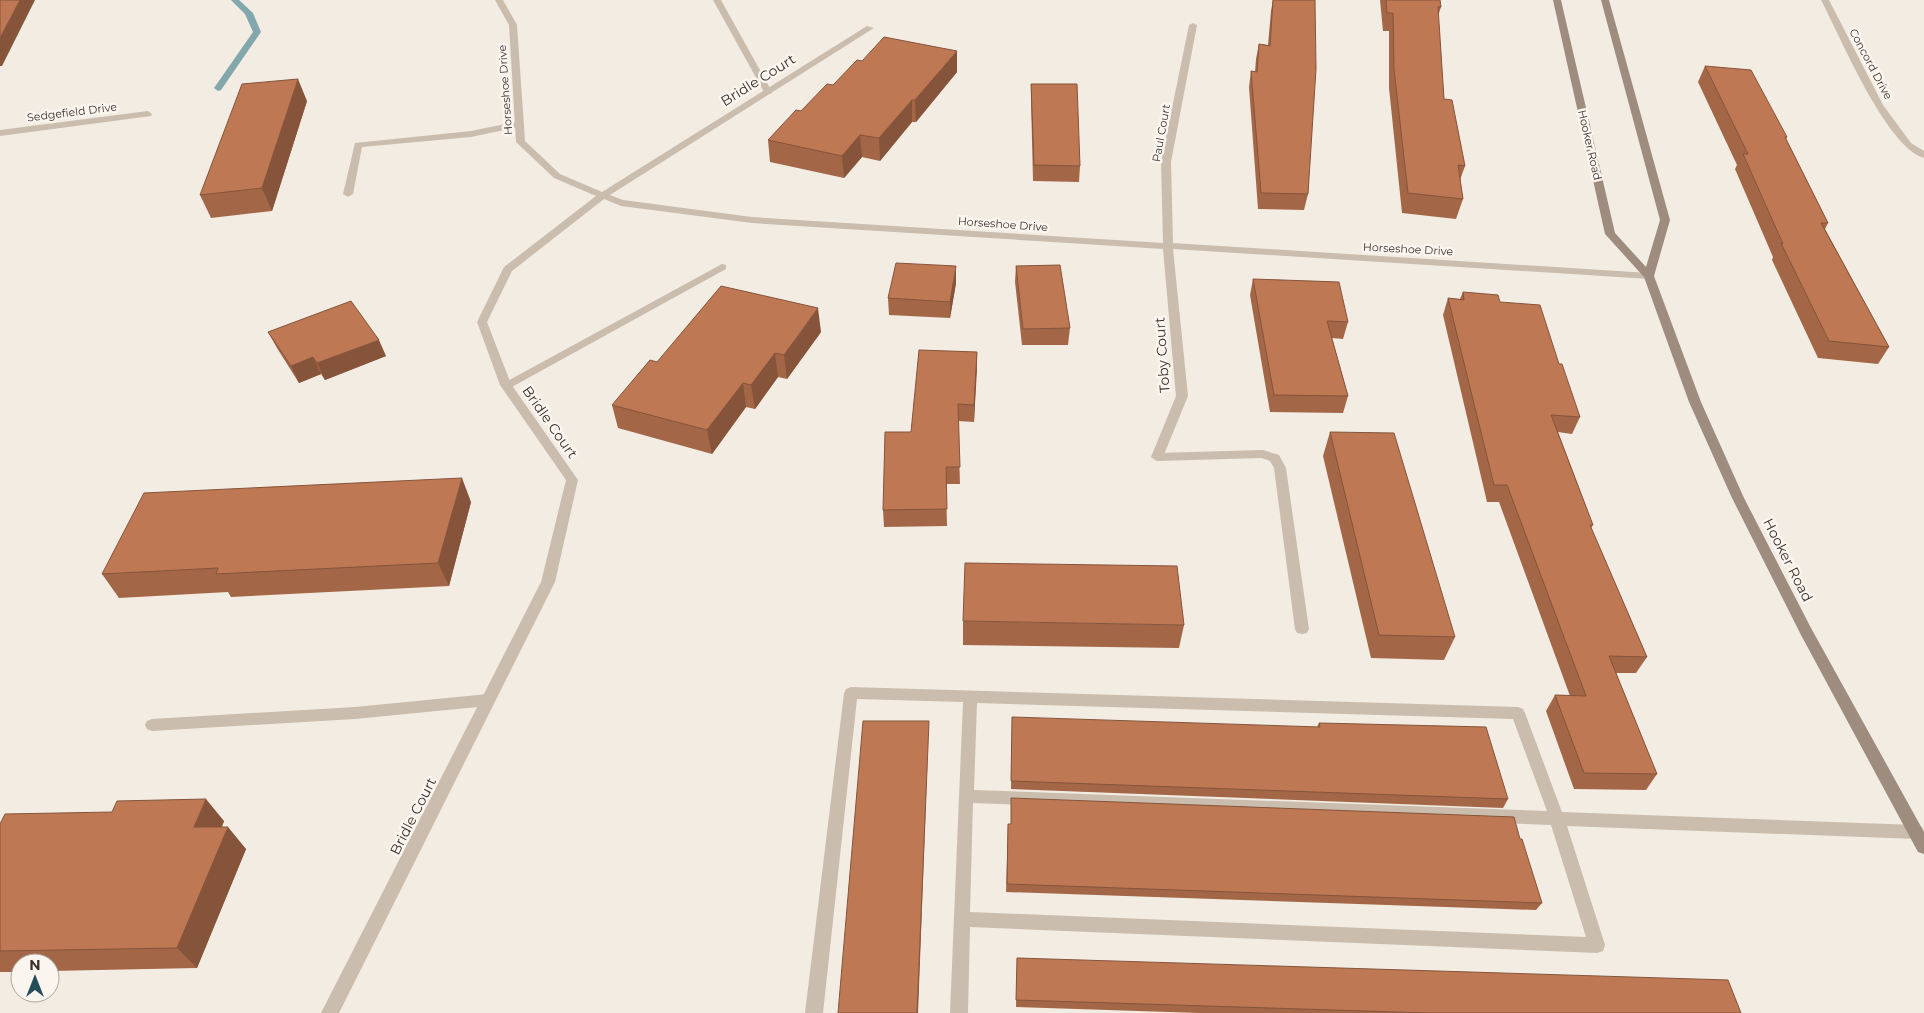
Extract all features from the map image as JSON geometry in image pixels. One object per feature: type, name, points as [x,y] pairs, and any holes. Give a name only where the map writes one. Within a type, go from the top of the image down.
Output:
[{"type":"main road","name":"Hooker Road","points":[[1557,0],[1610,234],[1649,276],[1696,402],[1738,498],[1806,631],[1924,847]]},
{"type":"main road","points":[[1605,0],[1665,220],[1649,276]]},
{"type":"street","name":"Horseshoe Drive","points":[[499,0],[513,25],[521,142],[557,176],[622,203],[752,220],[1649,276]]},
{"type":"street","points":[[717,0],[768,92]]},
{"type":"street","name":"Concord Drive","points":[[1825,0],[1878,105],[1908,145],[1924,155]]},
{"type":"street","name":"Paul Court","points":[[1168,247],[1166,162],[1193,25]]},
{"type":"street","name":"Bridle Court","points":[[330,1013],[548,582],[572,480],[506,386],[482,322],[508,269],[603,195],[870,28]]},
{"type":"street","name":"Sedgefield Drive","points":[[0,133],[148,114]]},
{"type":"street","points":[[348,194],[358,145],[471,134],[520,124]]},
{"type":"street","name":"Toby Court","points":[[1168,247],[1182,396],[1157,457],[1264,454],[1275,458],[1280,468],[1302,629]]},
{"type":"street","points":[[506,386],[722,267]]},
{"type":"street","points":[[814,1013],[851,693],[1518,713],[1556,818],[1596,945],[962,918]]},
{"type":"street","points":[[959,1013],[970,696]]},
{"type":"street","points":[[152,725],[355,713],[488,700]]},
{"type":"street","points":[[966,796],[1916,832]]},
{"type":"building","points":[[0,0],[20,0],[0,38]]},
{"type":"building","points":[[1273,0],[1315,0],[1316,69],[1308,194],[1261,193],[1251,71],[1257,72],[1259,44],[1270,46]]},
{"type":"building","points":[[1386,0],[1440,0],[1441,7],[1438,7],[1444,99],[1452,100],[1465,166],[1458,165],[1463,199],[1408,193],[1394,69],[1393,13],[1387,13]]},
{"type":"building","points":[[884,37],[957,51],[879,138],[860,135],[842,156],[768,140],[796,110],[801,111],[827,84],[833,85],[857,60],[862,61]]},
{"type":"building","points":[[1705,66],[1751,70],[1787,137],[1785,137],[1828,223],[1821,223],[1889,347],[1829,341],[1781,243],[1783,244],[1743,154],[1748,154]]},
{"type":"building","points":[[298,79],[262,188],[200,195],[242,84]]},
{"type":"building","points":[[1031,84],[1077,84],[1080,166],[1034,165]]},
{"type":"building","points":[[896,263],[956,266],[950,302],[888,298]]},
{"type":"building","points":[[1060,265],[1070,328],[1023,329],[1016,266]]},
{"type":"building","points":[[1253,279],[1339,282],[1348,322],[1327,321],[1348,396],[1274,395]]},
{"type":"building","points":[[721,286],[818,308],[784,355],[775,353],[751,385],[743,383],[707,430],[612,405],[650,360],[657,362]]},
{"type":"building","points":[[1463,292],[1498,295],[1500,302],[1540,305],[1559,364],[1562,364],[1580,417],[1551,415],[1593,525],[1590,525],[1647,657],[1609,656],[1657,774],[1584,773],[1555,695],[1586,696],[1507,485],[1494,485],[1448,298],[1464,300]]},
{"type":"building","points":[[351,301],[379,340],[317,363],[313,357],[291,366],[268,332]]},
{"type":"building","points":[[919,350],[977,352],[974,405],[958,404],[960,467],[946,467],[947,509],[883,510],[885,432],[911,432]]},
{"type":"building","points":[[1330,432],[1394,433],[1455,637],[1379,635]]},
{"type":"building","points":[[462,478],[438,563],[216,574],[218,568],[102,574],[144,493]]},
{"type":"building","points":[[965,563],[1177,566],[1184,625],[963,621]]},
{"type":"building","points":[[1012,717],[1320,727],[1319,723],[1486,727],[1508,799],[1011,781]]},
{"type":"building","points":[[863,721],[929,721],[917,1013],[838,1013]]},
{"type":"building","points":[[1011,798],[1514,817],[1542,903],[1007,884],[1008,824],[1011,824]]},
{"type":"building","points":[[206,799],[194,827],[228,827],[177,948],[0,951],[0,824],[5,814],[112,812],[117,801]]},
{"type":"building","points":[[1017,958],[1728,980],[1741,1013],[1428,1013],[1016,1000]]},
{"type":"waterway","points":[[218,88],[257,32],[249,13],[235,0]]}]
